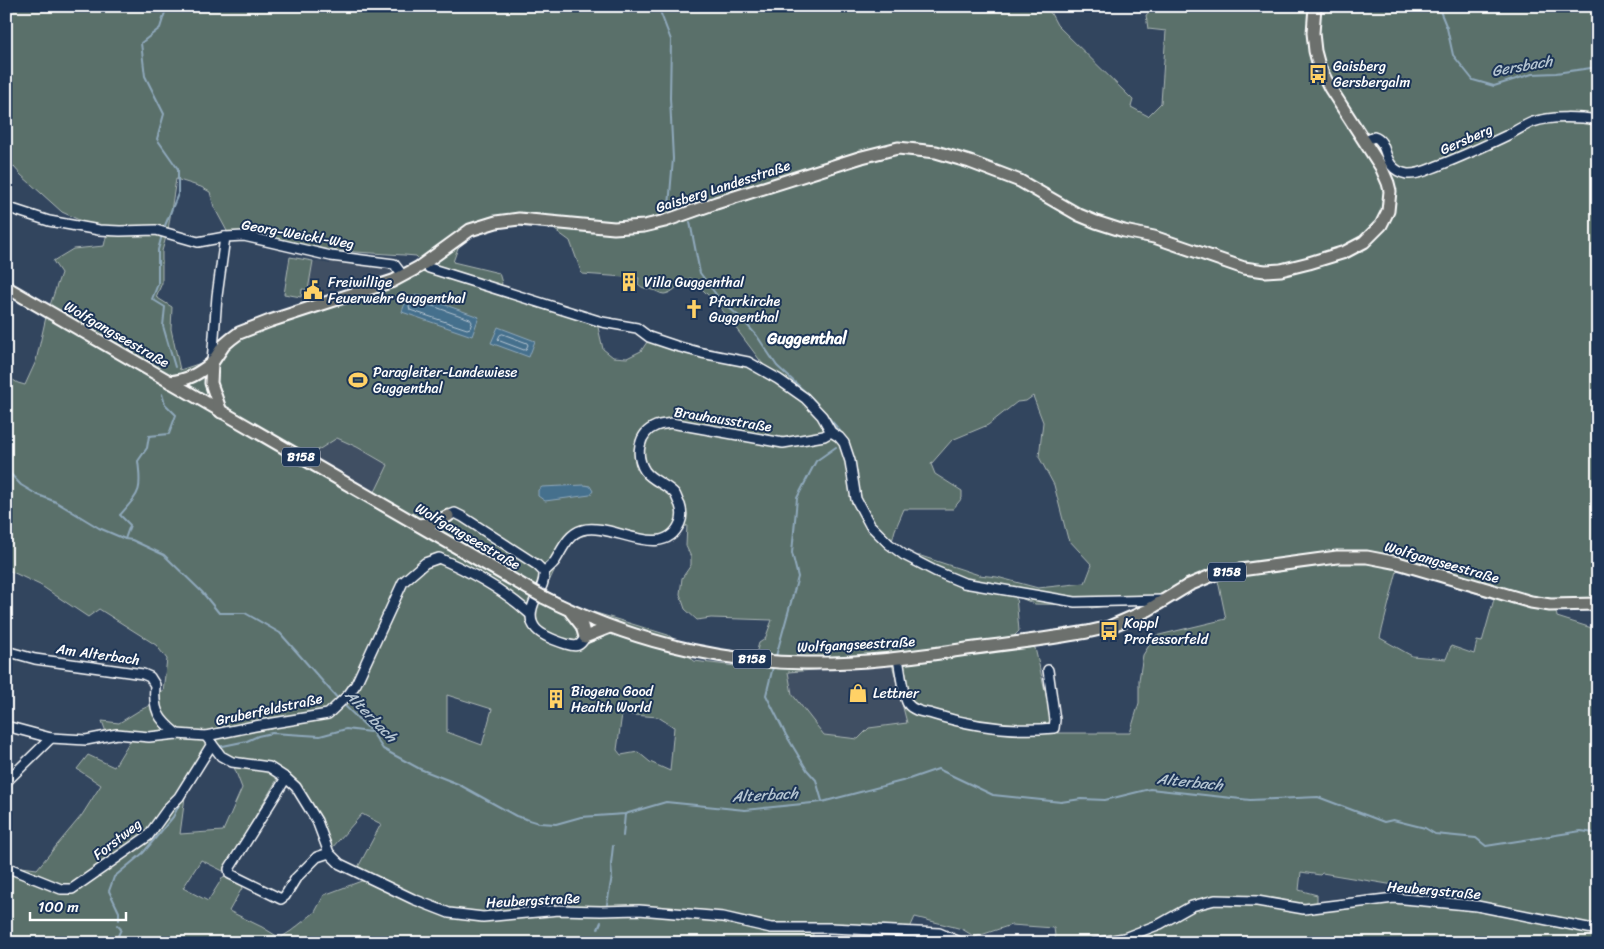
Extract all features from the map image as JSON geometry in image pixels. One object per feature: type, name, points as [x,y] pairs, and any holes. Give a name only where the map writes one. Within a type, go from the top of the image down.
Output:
[{"type":"main road","points":[[1315,6],[1312,27],[1316,58],[1321,71],[1365,141]]},
{"type":"main road","name":"Gaisberg Landesstraße","points":[[170,382],[182,381],[194,376],[212,362],[224,345],[239,333],[270,321],[379,286],[403,276],[470,230],[486,224],[520,219],[614,228],[654,224],[862,157],[898,148],[936,152],[970,162],[1026,184],[1079,215],[1124,231],[1154,237],[1253,269],[1281,270],[1304,265],[1356,247],[1379,228],[1389,207],[1390,192],[1386,177],[1365,141]]},
{"type":"main road","name":"Wolfgangseestraße","points":[[6,287],[543,597],[610,627],[694,651],[764,661],[824,663],[898,659],[1087,632],[1123,621],[1189,585],[1218,573],[1351,556],[1398,563],[1531,602],[1550,605],[1598,604]]},
{"type":"main road","points":[[212,362],[211,383],[221,412]]},
{"type":"main road","points":[[419,525],[433,523],[448,516]]},
{"type":"main road","points":[[448,516],[445,525],[450,543]]},
{"type":"main road","points":[[570,610],[582,626],[585,637],[610,627]]},
{"type":"street","name":"Gersberg","points":[[1365,141],[1374,137],[1380,139],[1384,145],[1386,156],[1394,167],[1403,173],[1416,174],[1458,158],[1535,122],[1570,118],[1598,120]]},
{"type":"street","name":"Georg-Weickl-Weg","points":[[6,207],[49,221],[99,230],[163,232],[198,242],[225,237],[244,236],[256,238],[331,256],[394,264],[403,276]]},
{"type":"street","points":[[212,362],[217,296],[225,237]]},
{"type":"street","points":[[425,262],[429,268],[602,322],[637,328],[649,336],[676,346],[702,354],[748,362],[778,379],[805,398],[822,416],[831,432],[844,443],[850,461],[856,499],[870,525],[889,544],[904,555],[935,571],[964,583],[1075,602],[1164,600]]},
{"type":"street","name":"Brauhausstraße","points":[[544,572],[554,562],[571,536],[582,530],[592,529],[654,541],[666,538],[675,531],[681,522],[682,512],[676,494],[645,471],[638,453],[643,436],[655,426],[671,423],[783,443],[824,436],[831,432]]},
{"type":"street","points":[[448,516],[455,513],[463,517],[537,565],[544,572],[542,586],[530,614]]},
{"type":"street","name":"Gruberfeldstraße","points":[[6,726],[51,738],[86,740],[116,734],[149,737],[177,734],[209,740],[255,726],[328,714],[349,694],[356,684],[403,582],[425,563],[438,558],[463,568],[514,601],[530,614],[535,628],[549,638],[578,646],[585,637]]},
{"type":"street","name":"Am Alterbach","points":[[6,651],[35,659],[143,674],[150,677],[156,685],[154,700],[159,716],[164,724],[177,734]]},
{"type":"street","points":[[898,659],[906,702],[913,708],[953,721],[1033,730],[1054,728],[1055,720],[1048,670]]},
{"type":"street","points":[[6,782],[51,738]]},
{"type":"street","points":[[209,740],[221,756],[232,762],[269,767],[286,778],[296,787],[317,820],[329,853],[317,857],[296,878],[285,896],[281,899],[230,874],[228,870],[286,778]]},
{"type":"street","name":"Forstweg","points":[[6,867],[61,889],[72,889],[148,836],[169,807],[179,797],[209,740]]},
{"type":"street","name":"Heubergstraße","points":[[329,853],[340,864],[413,899],[449,912],[483,917],[559,910],[639,910],[723,917],[771,928],[830,928],[939,933],[962,943]]},
{"type":"street","name":"Heubergstraße","points":[[1095,943],[1124,938],[1160,924],[1192,906],[1215,900],[1257,901],[1304,909],[1394,898],[1477,906],[1598,930]]},
{"type":"shaded area","points":[[290,257],[330,264],[331,259],[392,268],[396,272],[393,276],[349,292],[346,285],[325,292],[324,290],[322,292],[302,289],[301,297],[284,294]]},
{"type":"shaded area","points":[[337,438],[388,465],[376,490],[364,500],[328,480],[311,454]]},
{"type":"shaded area","points":[[892,664],[907,723],[869,728],[858,739],[824,735],[792,694],[788,671]]},
{"type":"green space","points":[[6,6],[1047,6],[1057,25],[1133,100],[1131,107],[1148,116],[1161,103],[1166,31],[1148,29],[1146,15],[1157,6],[1598,6],[1598,609],[1556,611],[1557,617],[1598,630],[1598,943],[1056,943],[1054,928],[1011,925],[975,937],[962,929],[915,917],[910,928],[814,925],[812,943],[6,943],[6,865],[37,869],[82,815],[101,785],[77,769],[88,755],[114,767],[136,731],[106,732],[102,721],[119,723],[158,702],[158,691],[163,691],[167,659],[156,645],[99,609],[88,617],[40,585],[6,569],[6,376],[25,385],[36,361],[46,317],[61,273],[53,261],[73,249],[104,246],[107,233],[62,212],[21,175],[6,158]],"holes":[[[176,179],[210,192],[214,207],[228,233],[315,254],[319,248],[324,250],[416,256],[421,261],[393,276],[237,331],[201,363],[180,370],[171,329],[172,307],[156,297],[162,283],[162,251],[168,230]],[[540,219],[570,241],[582,274],[639,278],[638,284],[641,287],[664,294],[671,292],[691,278],[720,307],[768,371],[649,339],[641,351],[627,358],[613,357],[603,349],[597,323],[498,290],[502,283],[499,273],[453,262],[465,228]],[[1033,396],[1043,422],[1039,457],[1054,485],[1068,539],[1092,565],[1085,583],[1038,588],[997,577],[979,575],[921,556],[909,556],[891,545],[904,509],[953,509],[962,498],[962,491],[935,474],[931,464],[952,440],[988,425],[1017,402],[1026,401]],[[337,438],[388,465],[376,490],[364,500],[328,480],[312,454]],[[687,525],[686,546],[691,557],[691,565],[682,578],[680,594],[685,609],[697,620],[711,618],[772,620],[765,639],[759,643],[752,668],[694,661],[678,642],[668,635],[580,608],[545,590],[573,539],[592,533],[644,544],[669,541]],[[1213,567],[1217,576],[1226,619],[1155,636],[1143,655],[1139,680],[1139,703],[1130,733],[1055,733],[1035,648],[1011,639],[1019,631],[1016,596],[1035,604],[1090,605],[1091,608],[1147,601]],[[1398,567],[1494,599],[1482,642],[1477,641],[1474,654],[1451,646],[1446,659],[1412,656],[1380,638]],[[892,664],[907,723],[869,728],[858,739],[824,735],[792,694],[788,672]],[[447,695],[492,709],[482,745],[447,732]],[[622,714],[658,717],[674,727],[670,771],[650,762],[638,752],[621,755],[617,750]],[[207,746],[233,757],[234,767],[242,788],[223,831],[180,834],[185,797],[183,785]],[[282,771],[298,783],[305,793],[318,816],[332,848],[362,814],[381,824],[356,871],[364,880],[324,895],[315,912],[280,938],[229,911],[245,883],[230,875],[223,877],[208,901],[183,888],[201,860],[223,871]],[[1301,872],[1320,875],[1322,873],[1394,885],[1399,896],[1317,905],[1317,895],[1299,890]]]},
{"type":"green space","points":[[290,257],[313,261],[308,290],[302,289],[301,297],[284,294]]},
{"type":"water","points":[[418,295],[479,317],[472,336],[402,312],[407,301]]},
{"type":"water","points":[[498,327],[535,341],[529,357],[491,343]]},
{"type":"water","points":[[590,486],[593,491],[590,495],[545,501],[538,496],[538,490],[542,487]]},
{"type":"waterway","points":[[164,228],[178,194],[178,169],[157,139],[164,114],[145,76],[141,43],[160,28],[167,6]]},
{"type":"waterway","points":[[658,6],[671,40],[670,98],[673,159],[669,206],[679,209]]},
{"type":"waterway","name":"Gersbach","points":[[1438,6],[1447,28],[1453,55],[1473,80],[1494,86],[1532,74],[1556,73],[1598,67]]},
{"type":"waterway","points":[[690,222],[700,273],[721,301],[740,317],[757,336],[777,366],[811,397],[840,431]]},
{"type":"waterway","points":[[162,235],[158,250],[158,284],[152,299],[165,307],[163,326],[175,367]]},
{"type":"waterway","points":[[125,539],[130,525],[120,515],[138,491],[140,479],[138,461],[147,448],[149,436],[169,434],[176,415],[165,404],[162,394]]},
{"type":"waterway","points":[[776,656],[798,577],[792,553],[797,498],[816,461],[836,447]]},
{"type":"waterway","name":"Alterbach","points":[[6,469],[21,485],[36,494],[56,502],[99,528],[132,540],[164,555],[202,592],[219,613],[245,613],[280,633],[339,700]]},
{"type":"waterway","points":[[773,667],[766,695],[786,735],[807,770],[816,780],[822,801]]},
{"type":"waterway","name":"Alterbach","points":[[342,703],[372,732],[383,749],[420,769],[458,784],[516,816],[539,823],[556,824],[581,817],[625,814],[666,802],[745,810],[822,802],[906,780],[938,769],[993,795],[1061,802],[1081,799],[1105,800],[1150,789],[1250,800],[1318,797],[1384,822],[1393,820],[1425,828],[1435,834],[1476,838],[1486,846],[1581,831],[1594,833],[1598,836]]},
{"type":"waterway","points":[[218,747],[272,733],[320,736],[346,729],[370,732]]},
{"type":"waterway","points":[[119,920],[119,912],[109,891],[114,877],[143,853],[173,817],[181,801]]},
{"type":"waterway","points":[[623,836],[625,814]]},
{"type":"waterway","points":[[607,904],[612,876],[613,846]]},
{"type":"waterway","points":[[598,929],[601,922]]},
{"type":"waterway","points":[[115,943],[121,929],[117,925]]},
{"type":"place","name":"Gaisberg Gersbergalm","points":[[1318,74]]},
{"type":"place","name":"Villa Guggenthal","points":[[629,282]]},
{"type":"place","name":"Freiwillige Feuerwehr Guggenthal","points":[[313,290]]},
{"type":"place","name":"Pfarrkirche Guggenthal","points":[[694,309]]},
{"type":"place","name":"Paragleiter-Landewiese Guggenthal","points":[[358,380]]},
{"type":"place","name":"Koppl Professorfeld","points":[[1109,631]]},
{"type":"place","name":"Lettner","points":[[858,693]]},
{"type":"place","name":"Biogena Good Health World","points":[[556,699]]},
{"type":"district","name":"Guggenthal","points":[[807,338]]}]
